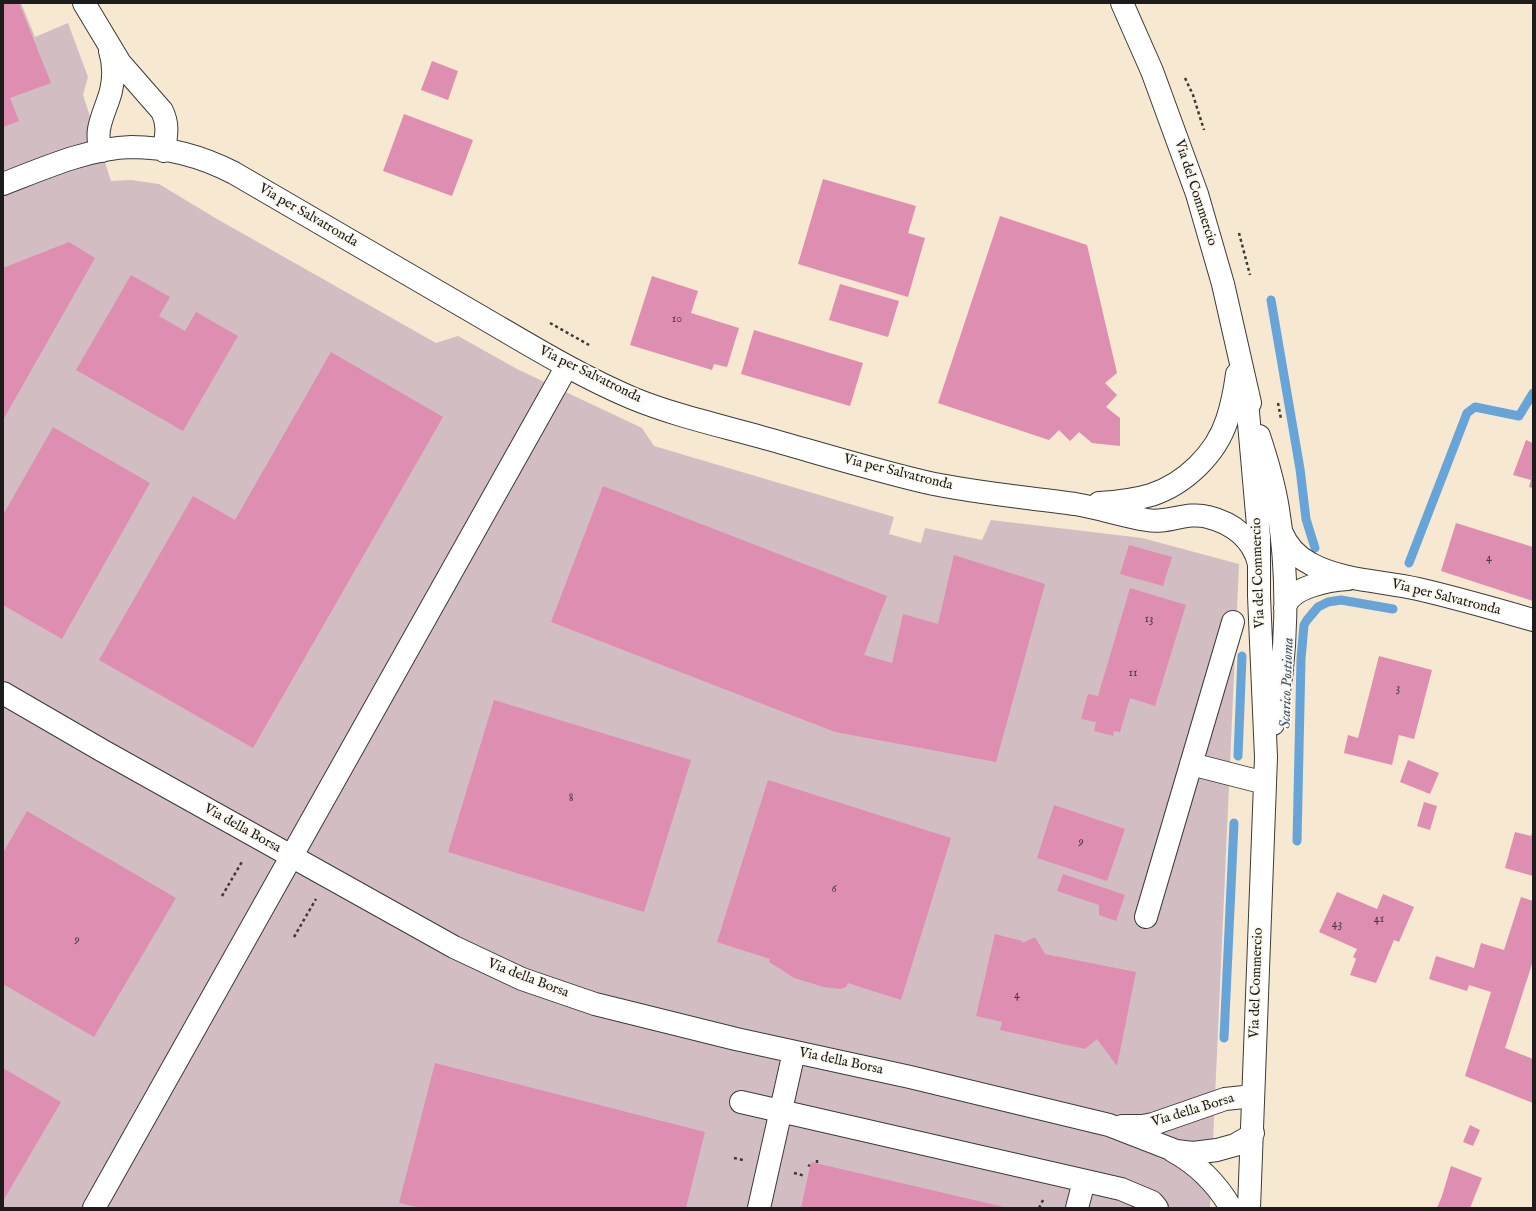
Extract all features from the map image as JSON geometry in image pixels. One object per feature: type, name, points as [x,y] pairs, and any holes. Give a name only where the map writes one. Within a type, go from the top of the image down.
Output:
[{"type":"street","points":[[84,3],[108,42],[114,55],[162,111],[166,119],[167,128],[164,150]]},
{"type":"street","name":"Via del Commercio","points":[[1122,3],[1152,71],[1197,194],[1223,284],[1246,390],[1272,477],[1283,546],[1285,608],[1280,688],[1266,757]]},
{"type":"street","points":[[102,151],[98,138],[99,126],[109,98],[113,80],[112,58],[108,42]]},
{"type":"street","name":"Via per Salvatronda","points":[[3,184],[62,162],[102,151],[131,147],[164,150],[210,161],[234,173],[567,366],[597,382],[631,397],[658,407],[880,470],[948,486],[1078,505],[1150,521],[1184,516],[1208,517],[1229,526],[1245,537],[1254,548],[1259,564]]},
{"type":"street","name":"Via per Salvatronda","points":[[1078,505],[1120,502],[1150,495],[1172,485],[1193,470],[1214,446],[1227,420],[1236,383],[1238,351]]},
{"type":"street","points":[[94,1208],[567,366]]},
{"type":"street","name":"Via del Commercio","points":[[1246,390],[1259,537],[1266,757],[1253,1096],[1253,1134],[1249,1208]]},
{"type":"street","name":"Via per Salvatronda","points":[[1281,531],[1290,547],[1307,562],[1330,572],[1418,589],[1533,620]]},
{"type":"street","name":"Via per Salvatronda","points":[[1285,608],[1289,597],[1302,590],[1328,581],[1359,578]]},
{"type":"street","points":[[1146,917],[1233,622]]},
{"type":"street","name":"Via della Borsa","points":[[3,693],[454,947],[522,979],[568,996],[630,1013],[794,1052],[910,1077],[1109,1125],[1170,1149],[1188,1160],[1206,1175],[1222,1194],[1231,1208]]},
{"type":"street","points":[[1191,764],[1265,783]]},
{"type":"street","points":[[759,1208],[782,1112],[794,1052]]},
{"type":"street","name":"Via della Borsa","points":[[1109,1125],[1133,1127],[1153,1124],[1225,1099],[1253,1096]]},
{"type":"street","points":[[741,1102],[1122,1190],[1152,1202],[1157,1208]]},
{"type":"street","name":"Via della Borsa","points":[[1170,1149],[1193,1153],[1210,1152],[1235,1145],[1253,1134]]},
{"type":"street","points":[[1077,1208],[1084,1181]]},
{"type":"path","points":[[550,323],[590,346]]},
{"type":"path","points":[[222,896],[245,856]]},
{"type":"path","points":[[294,937],[318,896]]},
{"type":"shaded area","points":[[3,3],[21,3],[35,37],[68,23],[88,77],[83,95],[111,181],[131,180],[159,184],[217,219],[436,343],[458,336],[519,370],[642,428],[654,446],[894,517],[889,534],[921,543],[925,528],[982,540],[991,520],[1142,538],[1239,564],[1210,1208],[3,1208]]},
{"type":"building","points":[[3,3],[19,3],[51,83],[10,98],[19,121],[3,127]]},
{"type":"building","points":[[432,61],[458,71],[448,100],[421,90]]},
{"type":"building","points":[[404,114],[473,140],[452,196],[383,171]]},
{"type":"building","points":[[823,179],[916,206],[908,233],[925,238],[908,297],[798,264]]},
{"type":"building","points":[[1000,216],[1087,245],[1117,373],[1105,383],[1117,395],[1106,407],[1120,418],[1120,446],[1092,443],[1079,432],[1070,441],[1059,430],[1049,440],[938,403]]},
{"type":"building","points":[[69,242],[95,258],[3,420],[3,268]]},
{"type":"building","points":[[131,275],[170,297],[159,316],[185,331],[196,312],[238,336],[183,431],[76,370]]},
{"type":"building","points":[[652,276],[698,291],[691,313],[739,328],[727,367],[714,364],[712,370],[630,345]]},
{"type":"building","points":[[840,284],[899,301],[888,337],[829,320]]},
{"type":"building","points":[[754,330],[863,363],[850,406],[741,374]]},
{"type":"building","points":[[331,352],[443,417],[253,748],[99,660],[193,496],[235,520]]},
{"type":"building","points":[[53,427],[150,483],[62,639],[3,605],[3,515]]},
{"type":"building","points":[[1526,440],[1533,443],[1533,488],[1529,487],[1531,480],[1513,475]]},
{"type":"building","points":[[603,486],[887,596],[864,655],[892,663],[903,614],[938,624],[954,555],[1045,584],[996,762],[835,732],[551,622]]},
{"type":"building","points":[[1456,523],[1533,547],[1533,601],[1441,571]]},
{"type":"building","points":[[1129,545],[1172,557],[1163,586],[1120,574]]},
{"type":"building","points":[[1130,588],[1186,605],[1155,706],[1130,698],[1120,732],[1114,731],[1113,736],[1094,731],[1096,722],[1081,719],[1088,694],[1098,696]]},
{"type":"building","points":[[1379,656],[1432,670],[1414,739],[1399,735],[1392,765],[1344,753],[1348,735],[1358,738]]},
{"type":"building","points":[[494,700],[691,760],[644,912],[448,852]]},
{"type":"building","points":[[1408,760],[1439,773],[1430,794],[1400,782]]},
{"type":"building","points":[[768,780],[951,838],[901,1000],[848,983],[846,987],[840,989],[824,987],[794,978],[769,962],[770,959],[717,942]]},
{"type":"building","points":[[1424,802],[1437,806],[1430,830],[1417,826]]},
{"type":"building","points":[[1054,805],[1125,829],[1107,881],[1037,858]]},
{"type":"building","points":[[27,811],[176,898],[94,1037],[3,984],[3,853]]},
{"type":"building","points":[[1533,830],[1533,876],[1505,868],[1515,832],[1531,836]]},
{"type":"building","points":[[1063,874],[1125,895],[1116,921],[1099,915],[1099,905],[1057,891]]},
{"type":"building","points":[[1337,892],[1377,909],[1383,894],[1414,907],[1399,942],[1394,940],[1376,983],[1350,975],[1356,959],[1353,957],[1357,949],[1319,932]]},
{"type":"building","points":[[1521,897],[1533,901],[1533,961],[1505,1048],[1533,1059],[1533,1103],[1465,1076],[1491,992],[1469,985],[1467,991],[1429,979],[1436,956],[1474,968],[1481,943],[1504,950]]},
{"type":"building","points":[[995,934],[1022,941],[1023,943],[1035,937],[1045,954],[1136,972],[1117,1066],[1097,1039],[1085,1049],[1000,1030],[1002,1022],[976,1016]]},
{"type":"building","points":[[435,1063],[705,1132],[686,1208],[422,1208],[399,1203]]},
{"type":"building","points":[[3,1068],[61,1102],[3,1201]]},
{"type":"building","points":[[1470,1125],[1480,1130],[1473,1146],[1463,1142]]},
{"type":"building","points":[[811,1162],[1004,1207],[801,1208]]},
{"type":"building","points":[[1451,1166],[1482,1178],[1470,1208],[1437,1208]]},
{"type":"waterway","points":[[1271,300],[1300,469],[1306,519],[1315,548]]},
{"type":"waterway","name":"Scarico Postioma","points":[[1409,563],[1467,413],[1475,407],[1519,416],[1533,393]]},
{"type":"waterway","name":"Scarico Postioma","points":[[1297,841],[1301,659],[1304,625],[1318,607],[1328,602],[1341,600],[1393,609]]},
{"type":"waterway","points":[[1238,756],[1242,656]]},
{"type":"waterway","points":[[1224,1038],[1234,823]]}]
